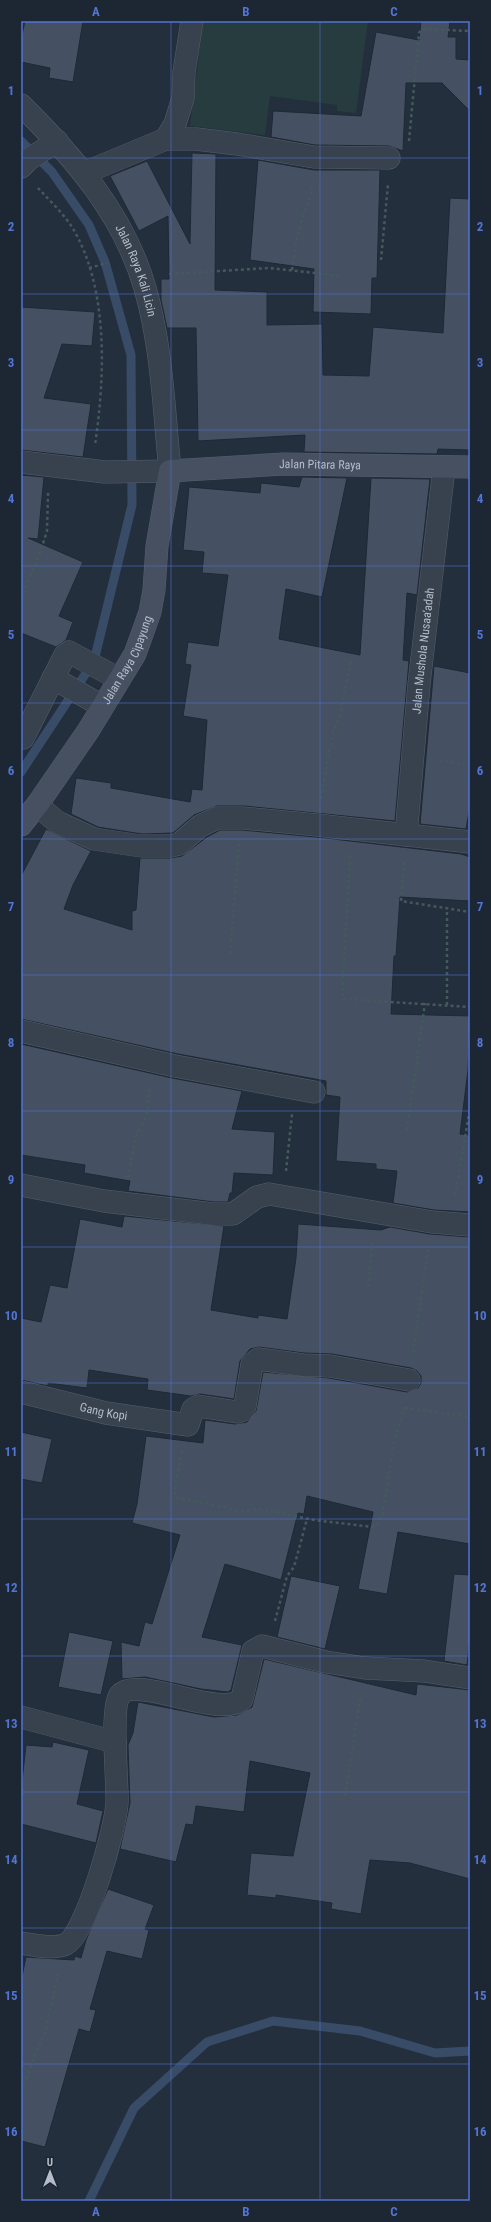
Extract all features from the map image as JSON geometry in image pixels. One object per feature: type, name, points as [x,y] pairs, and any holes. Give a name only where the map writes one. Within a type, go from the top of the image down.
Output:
[{"type":"main road","name":"Jalan Pitara Raya","points":[[170,471],[284,464],[470,468]]},
{"type":"main road","name":"Jalan Raya Cipayung","points":[[21,825],[37,805],[94,701],[111,675],[135,654],[150,612],[154,590],[157,546],[170,471]]},
{"type":"street","points":[[166,139],[175,124],[183,98],[184,72],[192,21]]},
{"type":"street","name":"Jalan Raya Kali Licin","points":[[21,105],[38,154],[84,172],[119,225],[145,287],[155,332],[170,471]]},
{"type":"street","points":[[84,172],[166,139],[196,139],[237,144],[314,157],[389,158]]},
{"type":"street","points":[[21,462],[98,471],[147,473],[170,471]]},
{"type":"street","name":"Jalan Mushola Nusaa'adah","points":[[406,835],[419,684],[444,468]]},
{"type":"street","points":[[23,738],[59,681],[65,655],[69,652],[111,675]]},
{"type":"street","points":[[59,681],[94,701]]},
{"type":"street","points":[[37,805],[57,822],[94,839],[141,846],[166,846],[179,844],[208,821],[217,818],[242,818],[317,825],[470,842]]},
{"type":"street","points":[[21,1031],[155,1062],[314,1092]]},
{"type":"street","points":[[21,1185],[123,1203],[233,1214],[257,1197],[269,1194],[460,1224]]},
{"type":"street","points":[[188,1425],[192,1409],[198,1406],[237,1412],[242,1410],[246,1406],[252,1364],[258,1359],[303,1365],[330,1366],[409,1380]]},
{"type":"street","name":"Gang Kopi","points":[[21,1392],[106,1413],[188,1425]]},
{"type":"street","points":[[21,1943],[52,1946],[66,1944],[76,1934],[96,1885],[109,1846],[117,1803],[115,1742],[116,1709],[118,1696],[122,1692],[128,1689],[139,1689],[200,1702],[234,1704],[242,1699],[253,1651],[256,1648],[268,1647],[326,1662],[365,1668],[424,1672],[470,1678]]},
{"type":"street","points":[[21,1717],[115,1742]]},
{"type":"path","points":[[381,260],[389,158],[404,155],[408,149],[419,33],[421,30],[470,30]]},
{"type":"path","points":[[292,270],[301,223],[310,203],[314,157]]},
{"type":"path","points":[[37,187],[72,227],[89,268],[101,322],[102,373],[98,471]]},
{"type":"path","points":[[89,268],[99,266]]},
{"type":"path","points":[[140,275],[247,268],[292,270],[344,276]]},
{"type":"path","points":[[21,599],[47,531],[51,465]]},
{"type":"path","points":[[317,825],[332,736],[339,717],[352,657]]},
{"type":"path","points":[[230,954],[236,868],[242,818]]},
{"type":"path","points":[[352,830],[342,999],[470,1007]]},
{"type":"path","points":[[406,835],[401,901],[470,912]]},
{"type":"path","points":[[447,908],[447,1005]]},
{"type":"path","points":[[407,1130],[425,1003]]},
{"type":"path","points":[[123,1203],[136,1136],[146,1117],[155,1062]]},
{"type":"path","points":[[460,1224],[470,1108]]},
{"type":"path","points":[[284,1196],[293,1111]]},
{"type":"path","points":[[368,1287],[376,1212]]},
{"type":"path","points":[[405,1408],[470,1416]]},
{"type":"path","points":[[188,1425],[176,1481],[175,1497],[242,1511],[259,1509],[307,1519],[373,1527]]},
{"type":"path","points":[[268,1647],[287,1576],[292,1571],[296,1561],[307,1519]]},
{"type":"path","points":[[346,1796],[365,1668]]},
{"type":"path","points":[[21,2090],[45,2032],[66,1944]]},
{"type":"green space","points":[[203,21],[368,21],[356,113],[337,111],[337,105],[270,96],[265,135],[190,126]]},
{"type":"building","points":[[25,21],[83,21],[73,82],[49,78],[50,68],[21,62],[21,39]]},
{"type":"building","points":[[421,21],[450,21],[448,37],[456,37],[456,59],[470,60],[470,111],[442,83],[406,83],[403,151],[389,146],[315,145],[271,137],[273,111],[361,116],[376,32],[419,40]]},
{"type":"building","points":[[192,153],[216,154],[215,290],[267,292],[267,325],[322,324],[323,375],[369,376],[373,327],[443,333],[450,198],[470,199],[470,450],[438,449],[437,454],[304,452],[305,435],[198,441],[196,328],[167,328],[161,300],[161,279],[169,279],[168,216],[139,231],[110,176],[147,161],[190,244]]},
{"type":"building","points":[[258,160],[314,170],[380,170],[377,278],[372,278],[371,314],[313,312],[314,269],[250,260]]},
{"type":"building","points":[[21,307],[95,312],[92,346],[62,344],[44,398],[91,404],[83,457],[21,450]]},
{"type":"building","points":[[21,475],[44,477],[38,539],[28,538],[83,562],[59,616],[73,622],[66,640],[56,647],[21,633]]},
{"type":"building","points":[[302,477],[347,478],[322,597],[286,589],[279,639],[360,655],[371,478],[430,479],[417,595],[407,593],[403,660],[409,661],[395,821],[244,806],[217,806],[194,815],[173,833],[142,834],[98,827],[71,814],[76,778],[111,783],[111,788],[190,802],[192,789],[202,790],[207,720],[183,716],[191,665],[185,664],[188,642],[218,646],[228,575],[202,573],[204,552],[183,550],[189,487],[260,493],[261,483],[299,487]]},
{"type":"building","points":[[434,666],[470,673],[470,806],[466,829],[420,824]]},
{"type":"building","points":[[46,829],[91,851],[73,885],[64,909],[132,930],[132,911],[136,910],[140,858],[171,858],[182,856],[207,837],[220,830],[242,830],[316,837],[461,854],[470,857],[470,901],[400,897],[396,956],[394,956],[391,1014],[470,1016],[468,1070],[460,1134],[470,1135],[470,1212],[434,1210],[393,1203],[397,1171],[376,1169],[376,1164],[336,1161],[340,1097],[326,1095],[326,1081],[178,1054],[21,1019],[21,876]]},
{"type":"building","points":[[21,1044],[172,1078],[242,1091],[232,1129],[275,1132],[273,1175],[234,1173],[232,1193],[230,1193],[228,1202],[214,1202],[128,1191],[130,1181],[84,1173],[85,1165],[21,1155]]},
{"type":"building","points":[[124,1216],[224,1226],[211,1310],[258,1318],[258,1315],[287,1319],[296,1258],[298,1224],[381,1230],[390,1227],[430,1234],[470,1237],[470,1544],[398,1532],[387,1594],[358,1589],[373,1512],[307,1496],[304,1514],[298,1513],[281,1580],[225,1564],[202,1637],[242,1645],[231,1690],[228,1692],[201,1689],[145,1677],[122,1679],[121,1642],[139,1646],[145,1622],[152,1624],[180,1535],[132,1523],[137,1504],[146,1436],[203,1443],[205,1420],[235,1424],[247,1422],[256,1411],[263,1372],[329,1378],[407,1392],[418,1388],[421,1383],[421,1376],[417,1371],[411,1368],[332,1354],[304,1353],[259,1347],[250,1349],[240,1361],[234,1399],[200,1394],[191,1396],[147,1390],[148,1379],[89,1370],[87,1388],[48,1383],[48,1386],[21,1380],[21,1318],[41,1322],[50,1285],[67,1288],[80,1219],[122,1227]]},
{"type":"building","points":[[21,1432],[52,1439],[42,1483],[21,1479]]},
{"type":"building","points":[[454,1574],[470,1575],[470,1638],[467,1665],[444,1661]]},
{"type":"building","points":[[291,1576],[340,1586],[325,1649],[277,1637]]},
{"type":"building","points":[[69,1632],[113,1641],[101,1695],[58,1687]]},
{"type":"building","points":[[264,1659],[416,1695],[417,1684],[470,1690],[470,1879],[410,1863],[370,1860],[361,1914],[331,1909],[332,1903],[276,1895],[276,1898],[247,1895],[251,1853],[293,1856],[310,1773],[250,1761],[244,1812],[196,1806],[193,1825],[186,1824],[176,1862],[120,1849],[130,1803],[128,1745],[133,1733],[138,1702],[214,1717],[237,1715],[252,1707]]},
{"type":"building","points":[[53,1742],[89,1750],[77,1804],[103,1811],[96,1843],[21,1824],[21,1790],[26,1745],[52,1747]]},
{"type":"building","points":[[108,1889],[154,1905],[145,1929],[149,1930],[142,1959],[107,1951],[90,2009],[96,2010],[90,2032],[79,2029],[45,2147],[21,2141],[21,1981],[26,1957],[74,1960],[75,1956],[81,1958],[86,1940]]},
{"type":"waterway","points":[[21,141],[52,172],[89,225],[105,262],[131,355],[132,505],[94,661],[21,772]]},
{"type":"waterway","points":[[89,2201],[134,2108],[207,2042],[273,2021],[360,2031],[435,2053],[470,2051]]}]
